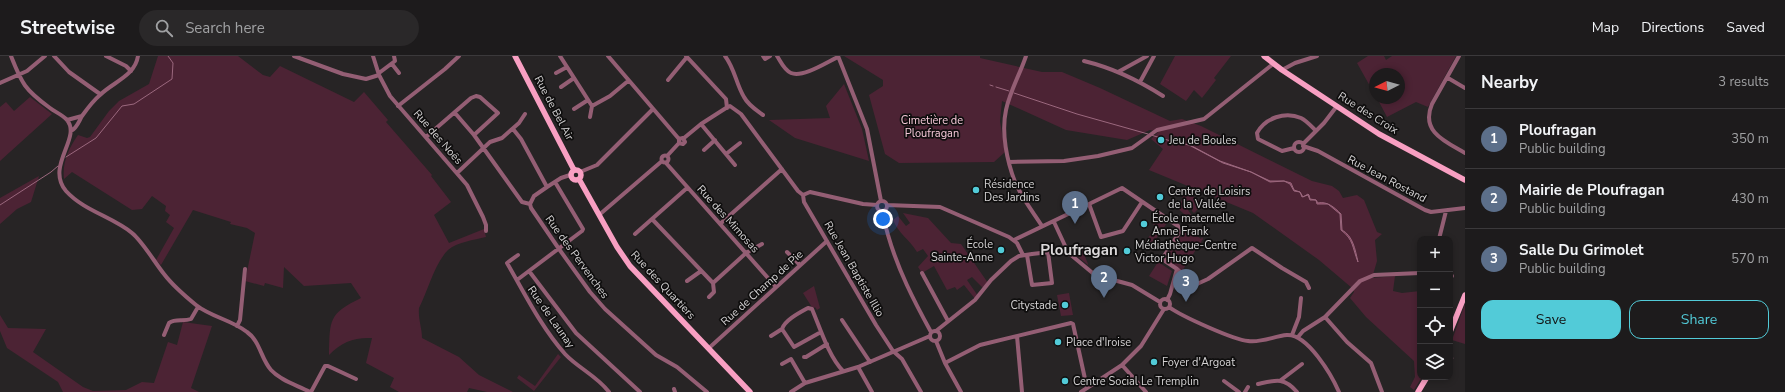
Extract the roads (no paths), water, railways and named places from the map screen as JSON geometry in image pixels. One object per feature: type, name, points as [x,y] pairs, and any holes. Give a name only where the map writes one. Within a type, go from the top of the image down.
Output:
[{"type":"main road","name":"Rue de Bel Air","points":[[515,56],[575,173]]},
{"type":"main road","name":"Rue des Croix","points":[[1264,56],[1282,70],[1379,134],[1465,180]]},
{"type":"main road","points":[[575,173],[573,179],[579,179]]},
{"type":"main road","points":[[575,173],[579,179]]},
{"type":"main road","name":"Rue des Quartiers","points":[[579,179],[617,247],[630,266],[750,392]]},
{"type":"main road","points":[[1453,325],[1465,295]]},
{"type":"main road","points":[[1418,392],[1425,380]]},
{"type":"street","points":[[11,56],[27,89],[67,120],[71,131]]},
{"type":"street","points":[[0,83],[26,71],[45,56]]},
{"type":"street","points":[[54,56],[69,72],[100,94]]},
{"type":"street","points":[[106,56],[126,66],[131,71]]},
{"type":"street","points":[[138,56],[137,62],[131,71],[100,94],[82,116],[75,129],[71,131],[60,165],[61,176],[66,191],[79,202],[133,234],[165,276],[198,307],[248,332],[255,341],[270,369],[280,378],[309,392],[325,366],[356,379]]},
{"type":"street","points":[[294,56],[343,74],[366,79],[379,74],[392,64],[395,61],[394,56]]},
{"type":"street","name":"Rue des Noës","points":[[373,56],[379,74],[390,96],[467,185],[483,217],[486,225],[486,232]]},
{"type":"street","points":[[398,106],[445,70],[458,56]]},
{"type":"street","points":[[560,56],[592,106],[590,117]]},
{"type":"street","points":[[608,56],[679,141]]},
{"type":"street","points":[[725,56],[735,74],[743,97],[763,115]]},
{"type":"street","points":[[763,56],[765,59],[770,56]]},
{"type":"street","points":[[778,56],[784,68],[791,73],[798,74],[838,56],[867,129],[881,201]]},
{"type":"street","points":[[1026,56],[1006,110],[1004,126],[1009,162],[1016,183],[1042,226]]},
{"type":"street","points":[[1282,70],[1295,63],[1317,56]]},
{"type":"street","points":[[1459,56],[1430,110],[1431,127],[1440,139],[1465,153]]},
{"type":"street","points":[[599,215],[664,162],[662,156],[667,156],[679,141],[701,124],[727,108],[726,99],[687,57],[668,80]]},
{"type":"street","points":[[1118,72],[1150,57]]},
{"type":"street","points":[[1140,82],[1150,57]]},
{"type":"street","points":[[1084,61],[1118,72],[1140,82],[1163,96]]},
{"type":"street","points":[[392,64],[399,73]]},
{"type":"street","points":[[1009,162],[1064,161],[1098,156],[1132,148],[1156,130],[1204,119],[1274,64]]},
{"type":"street","points":[[556,73],[567,67]]},
{"type":"street","points":[[560,87],[574,78]]},
{"type":"street","points":[[1448,78],[1465,88]]},
{"type":"street","points":[[592,106],[610,96],[628,81]]},
{"type":"street","points":[[426,137],[476,96],[480,97],[498,113],[474,135]]},
{"type":"street","points":[[574,109],[588,100]]},
{"type":"street","name":"Rue Jean Baptiste Illio","points":[[727,108],[730,106],[735,108],[741,114],[798,192],[803,195],[803,200],[827,241],[894,351],[902,359],[921,392]]},
{"type":"street","points":[[1316,131],[1302,119],[1289,115],[1267,121],[1260,126],[1257,133],[1258,139],[1280,151],[1294,148],[1300,152],[1303,145],[1316,131],[1338,106]]},
{"type":"street","points":[[455,112],[485,148],[522,202],[530,204],[534,196],[561,178],[597,165],[652,110]]},
{"type":"street","points":[[457,173],[490,142],[502,138],[513,129],[525,114]]},
{"type":"street","points":[[67,120],[82,116]]},
{"type":"street","points":[[701,124],[735,165]]},
{"type":"street","points":[[513,129],[521,139],[547,187]]},
{"type":"street","points":[[704,150],[715,140]]},
{"type":"street","points":[[726,154],[740,143]]},
{"type":"street","points":[[1294,148],[1296,143],[1303,145]]},
{"type":"street","name":"Rue Jean Rostand","points":[[1303,145],[1318,151],[1424,210],[1431,212],[1465,208]]},
{"type":"street","name":"Rue des Mimosas","points":[[664,162],[776,287]]},
{"type":"street","points":[[720,224],[782,169]]},
{"type":"street","points":[[517,280],[583,229],[555,182]]},
{"type":"street","points":[[635,234],[687,188]]},
{"type":"street","points":[[1014,240],[1122,188],[1178,226],[1180,233],[1164,256],[1165,261],[1192,282],[1197,284],[1212,276],[1252,248],[1306,282],[1309,288]]},
{"type":"street","points":[[803,195],[810,192],[863,204],[877,205],[881,201]]},
{"type":"street","points":[[881,201],[886,202],[887,205],[940,207],[1014,240],[1025,255],[1032,285],[1052,283],[1048,252]]},
{"type":"street","points":[[1089,204],[1101,237],[1123,231],[1142,202]]},
{"type":"street","name":"Rue des Pervenches","points":[[530,204],[531,208],[558,249],[590,292],[615,318],[656,355],[677,367],[707,392]]},
{"type":"street","points":[[877,205],[882,211],[890,242],[910,294],[932,333],[932,340],[936,341],[945,363],[961,392]]},
{"type":"street","points":[[882,211],[887,205]]},
{"type":"street","points":[[1440,236],[1446,211]]},
{"type":"street","points":[[652,219],[713,283],[714,292],[709,297]]},
{"type":"street","points":[[1054,222],[1067,250],[1067,254]]},
{"type":"street","name":"Rue de Champ de Pie","points":[[708,348],[827,241]]},
{"type":"street","points":[[713,283],[746,253],[762,244]]},
{"type":"street","points":[[787,252],[800,266]]},
{"type":"street","points":[[791,392],[805,383],[858,367],[932,333],[975,300],[991,280],[1011,261],[1025,255],[1058,252],[1071,255],[1095,275],[1132,285],[1160,302],[1160,306],[1164,309]]},
{"type":"street","name":"Rue de Launay","points":[[518,255],[507,263],[517,280],[517,284],[553,339],[566,355],[602,382],[609,392]]},
{"type":"street","points":[[237,326],[240,320],[245,269]]},
{"type":"street","points":[[1167,300],[1177,269]]},
{"type":"street","points":[[529,270],[576,333],[640,392]]},
{"type":"street","points":[[687,281],[701,271]]},
{"type":"street","points":[[922,273],[948,321]]},
{"type":"street","points":[[1298,337],[1303,331],[1326,317],[1363,280],[1374,275],[1417,273]]},
{"type":"street","points":[[1292,335],[1299,317],[1301,298]]},
{"type":"street","points":[[1160,302],[1164,299],[1167,300]]},
{"type":"street","points":[[1167,300],[1170,307],[1185,316],[1239,339],[1257,342],[1292,335],[1298,337],[1316,354],[1327,368],[1337,391]]},
{"type":"street","points":[[164,335],[169,323],[174,320],[186,321],[191,319],[198,307]]},
{"type":"street","points":[[1085,390],[1122,365],[1141,346],[1164,309],[1170,307]]},
{"type":"street","points":[[771,336],[782,329],[783,326],[794,317],[808,308],[812,309],[827,344],[843,371]]},
{"type":"street","points":[[1326,317],[1347,342],[1371,363],[1382,392]]},
{"type":"street","points":[[842,320],[870,362]]},
{"type":"street","points":[[945,363],[980,345],[1070,326],[1085,390]]},
{"type":"street","points":[[782,329],[794,347],[822,332]]},
{"type":"street","points":[[932,333],[940,336],[936,341]]},
{"type":"street","points":[[1018,336],[1022,392]]},
{"type":"street","points":[[804,357],[806,358],[827,344]]},
{"type":"street","points":[[782,364],[791,359],[805,383]]},
{"type":"street","points":[[1258,384],[1281,380],[1302,364]]},
{"type":"street","points":[[1122,365],[1144,391]]},
{"type":"street","points":[[858,367],[872,392]]},
{"type":"street","points":[[1281,380],[1287,382],[1298,392]]},
{"type":"street","points":[[1224,381],[1239,392]]},
{"type":"street","points":[[1245,392],[1248,387]]},
{"type":"street","points":[[1085,390],[1091,392]]},
{"type":"waterway","points":[[66,157],[96,138],[122,106],[134,104],[172,79],[173,63],[168,56]]},
{"type":"waterway","points":[[996,87],[1009,91]]},
{"type":"waterway","points":[[1014,93],[1077,114],[1148,134]]},
{"type":"waterway","points":[[1151,135],[1174,142]]},
{"type":"waterway","points":[[0,205],[58,166]]},
{"type":"place","name":"Jeu de Boules","points":[[1161,140]]},
{"type":"place","name":"Résidence Des Jardins","points":[[976,190]]},
{"type":"place","name":"Centre de Loisirs de la Vallée","points":[[1160,197]]},
{"type":"place","name":"Ploufragan","points":[[1075,224]]},
{"type":"place","name":"École maternelle Anne Frank","points":[[1144,224]]},
{"type":"place","name":"École Sainte-Anne","points":[[1001,250]]},
{"type":"place","name":"Médiathèque-Centre Victor Hugo","points":[[1127,251]]},
{"type":"place","name":"Mairie de Ploufragan","points":[[1104,298]]},
{"type":"place","name":"Salle Du Grimolet","points":[[1186,302]]},
{"type":"place","name":"Citystade","points":[[1065,305]]},
{"type":"place","name":"Place d'Iroise","points":[[1058,342]]},
{"type":"place","name":"Foyer d'Argoat","points":[[1154,362]]},
{"type":"place","name":"Centre Social Le Tremplin","points":[[1065,381]]},
{"type":"district","name":"Ploufragan","points":[[1079,250]]},
{"type":"park label","name":"Cimetière de Ploufragan","points":[[932,126]]}]
